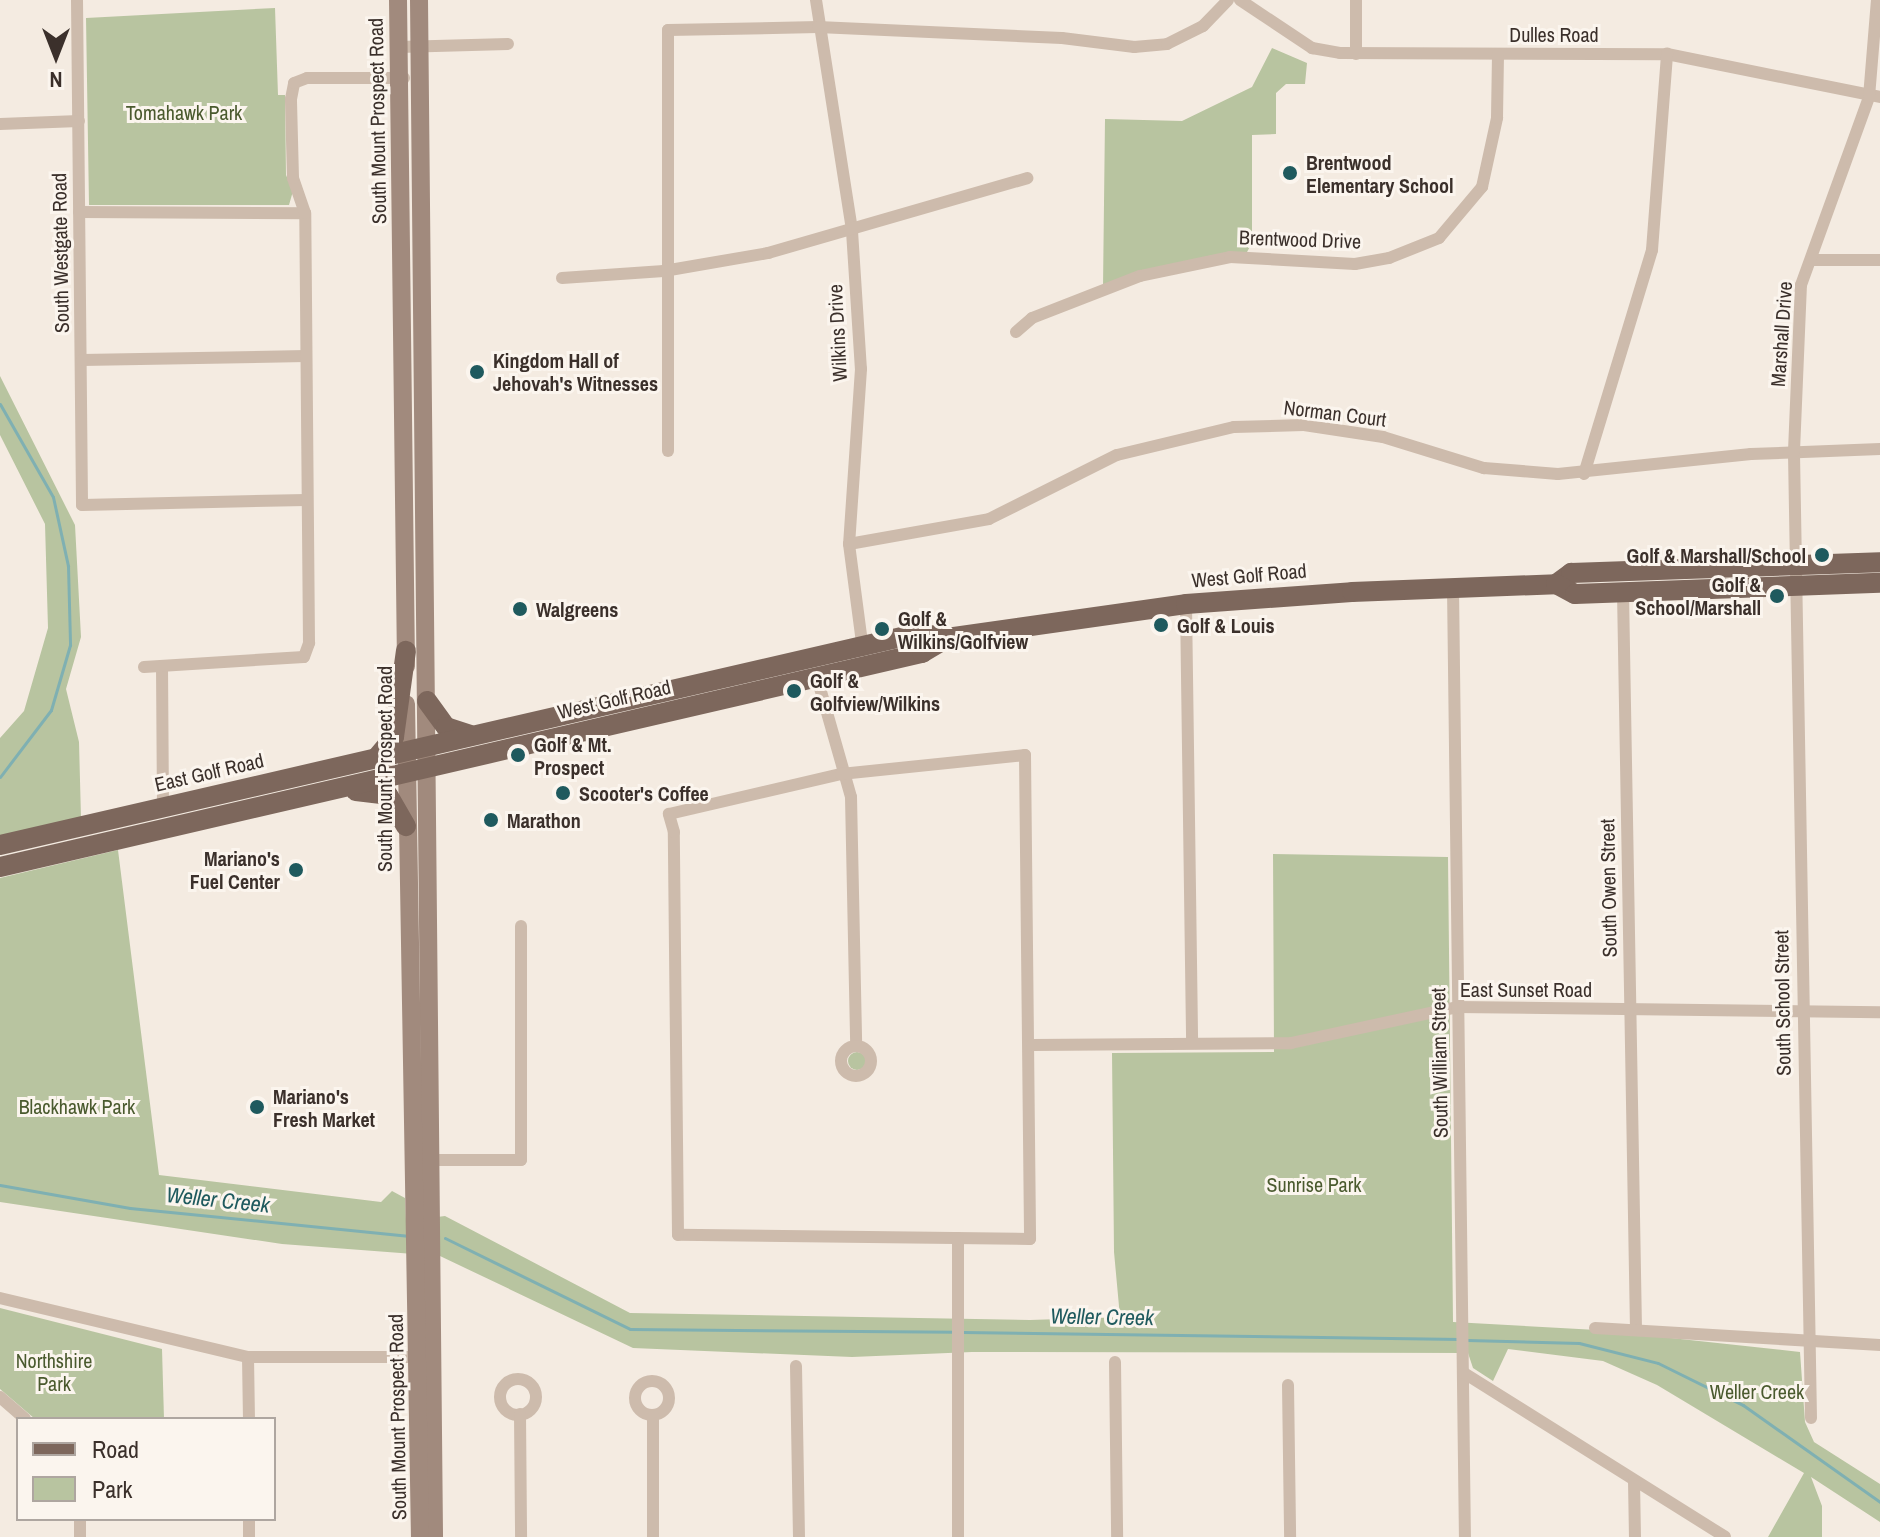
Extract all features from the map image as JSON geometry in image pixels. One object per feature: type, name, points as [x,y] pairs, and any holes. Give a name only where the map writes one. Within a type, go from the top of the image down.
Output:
[{"type":"main road","name":"South Mount Prospect Road","points":[[398,0],[406,826],[423,1192],[425,1356],[420,1537]]},
{"type":"main road","name":"South Mount Prospect Road","points":[[419,0],[428,744],[422,1160]]},
{"type":"main road","name":"West Golf Road","points":[[428,744],[864,655],[922,653],[947,638],[1186,604],[1556,584],[1575,594],[1623,592],[1798,576],[1880,562]]},
{"type":"main road","name":"West Golf Road","points":[[1556,584],[1571,573],[1798,576],[1880,583]]},
{"type":"main road","points":[[378,756],[394,737],[406,651]]},
{"type":"main road","name":"West Golf Road","points":[[428,766],[814,666]]},
{"type":"main road","points":[[427,701],[446,727],[470,735]]},
{"type":"main road","name":"East Golf Road","points":[[0,845],[428,744]]},
{"type":"main road","points":[[0,867],[428,766]]},
{"type":"main road","points":[[320,792],[380,791],[394,800],[406,826]]},
{"type":"main road","name":"South Mount Prospect Road","points":[[425,1356],[434,1537]]},
{"type":"street","name":"South Westgate Road","points":[[77,0],[82,505],[306,500]]},
{"type":"street","name":"Wilkins Drive","points":[[816,0],[852,231],[861,369],[849,544],[864,655]]},
{"type":"street","points":[[668,451],[664,271],[668,30],[818,27],[1062,38],[1134,47],[1167,44],[1191,32],[1228,0]]},
{"type":"street","name":"Dulles Road","points":[[1240,0],[1312,48],[1356,54],[1667,54],[1875,97]]},
{"type":"street","points":[[1356,0],[1356,54]]},
{"type":"street","name":"Marshall Drive","points":[[1798,576],[1794,451],[1801,285],[1875,97],[1877,0]]},
{"type":"street","points":[[399,47],[508,44]]},
{"type":"street","name":"Brentwood Drive","points":[[1016,332],[1032,318],[1140,276],[1230,257],[1355,264],[1389,258],[1439,238],[1482,187],[1497,118],[1498,54]]},
{"type":"street","points":[[1584,474],[1652,250],[1667,54]]},
{"type":"street","points":[[144,667],[304,657],[309,643],[305,213],[293,178],[294,83],[307,78],[420,78]]},
{"type":"street","points":[[0,124],[79,121]]},
{"type":"street","points":[[562,278],[664,271],[852,231],[1027,178]]},
{"type":"street","points":[[79,212],[305,213]]},
{"type":"street","points":[[1811,260],[1880,260]]},
{"type":"street","points":[[82,360],[306,356]]},
{"type":"street","name":"Norman Court","points":[[849,544],[989,519],[1117,455],[1234,427],[1304,425],[1383,437],[1484,468],[1584,474],[1794,451],[1880,449]]},
{"type":"street","name":"South School Street","points":[[1798,576],[1801,1013],[1811,1418]]},
{"type":"street","name":"South William Street","points":[[1453,588],[1465,1537]]},
{"type":"street","name":"South Owen Street","points":[[1623,592],[1636,1327]]},
{"type":"street","points":[[1186,604],[1192,1042]]},
{"type":"street","points":[[162,666],[163,807]]},
{"type":"street","points":[[814,666],[841,774],[851,797],[856,1046]]},
{"type":"street","points":[[1025,755],[1032,1045],[1030,1239],[678,1235],[674,832],[669,814],[841,774],[1025,755]]},
{"type":"street","points":[[422,1160],[521,1160],[521,926]]},
{"type":"street","name":"East Sunset Road","points":[[1032,1045],[1291,1043],[1457,1007],[1880,1012]]},
{"type":"street","points":[[958,1238],[958,1537]]},
{"type":"street","points":[[0,1298],[248,1357],[425,1356]]},
{"type":"street","points":[[1595,1328],[1636,1327],[1809,1344],[1880,1345]]},
{"type":"street","points":[[248,1357],[249,1417]]},
{"type":"street","points":[[1115,1362],[1117,1537]]},
{"type":"street","points":[[796,1366],[799,1537]]},
{"type":"street","points":[[1464,1373],[1725,1537]]},
{"type":"street","points":[[1288,1385],[1290,1537]]},
{"type":"street","points":[[0,1397],[23,1417]]},
{"type":"street","points":[[520,1414],[521,1537]]},
{"type":"street","points":[[653,1416],[653,1537]]},
{"type":"street","points":[[1634,1481],[1635,1537]]},
{"type":"green space","name":"Tomahawk Park","points":[[275,8],[278,95],[285,95],[286,175],[293,191],[289,205],[89,205],[86,18]]},
{"type":"green space","points":[[1272,48],[1307,63],[1305,84],[1286,84],[1276,93],[1276,134],[1252,135],[1252,243],[1247,252],[1209,256],[1103,287],[1105,119],[1182,121],[1252,87]]},
{"type":"green space","points":[[0,376],[75,525],[81,637],[66,689],[79,742],[81,818],[0,838],[0,738],[24,711],[48,628],[45,524],[0,435]]},
{"type":"green space","points":[[118,850],[159,1175],[381,1202],[392,1191],[405,1198],[406,1221],[445,1216],[630,1313],[1030,1320],[1120,1317],[1114,1252],[1112,1053],[1274,1052],[1273,854],[1448,857],[1453,1322],[1597,1330],[1800,1352],[1805,1422],[1814,1442],[1880,1484],[1880,1522],[1811,1477],[1822,1506],[1822,1537],[1768,1537],[1804,1473],[1657,1385],[1603,1361],[1508,1349],[1493,1381],[1473,1368],[1468,1353],[972,1352],[852,1357],[633,1348],[440,1256],[282,1244],[0,1202],[0,878]]},
{"type":"green space","points":[[853,1052],[861,1052],[866,1061],[864,1068],[853,1070],[848,1065],[848,1057]]},
{"type":"green space","name":"Northshire Park","points":[[0,1308],[162,1349],[164,1417],[33,1417],[0,1389]]},
{"type":"waterway","name":"Weller Creek","points":[[0,404],[53,497],[68,566],[70,645],[51,710],[0,777]]},
{"type":"waterway","name":"Weller Creek","points":[[0,1185],[130,1208],[410,1236]]},
{"type":"waterway","name":"Weller Creek","points":[[445,1238],[630,1329],[956,1332]]},
{"type":"waterway","name":"Weller Creek","points":[[963,1332],[1460,1339]]},
{"type":"waterway","name":"Weller Creek","points":[[1467,1340],[1579,1343],[1658,1363],[1743,1405],[1880,1502]]},
{"type":"place","name":"Brentwood Elementary School","points":[[1290,173]]},
{"type":"place","name":"Kingdom Hall of Jehovah's Witnesses","points":[[477,372]]},
{"type":"place","name":"Golf & Marshall/School","points":[[1822,555]]},
{"type":"place","name":"Golf & School/Marshall","points":[[1777,596]]},
{"type":"place","name":"Walgreens","points":[[520,609]]},
{"type":"place","name":"Golf & Louis","points":[[1161,625]]},
{"type":"place","name":"Golf & Wilkins/Golfview","points":[[882,629]]},
{"type":"place","name":"Golf & Golfview/Wilkins","points":[[794,691]]},
{"type":"place","name":"Golf & Mt. Prospect","points":[[518,755]]},
{"type":"place","name":"Scooter's Coffee","points":[[563,793]]},
{"type":"place","name":"Marathon","points":[[491,820]]},
{"type":"place","name":"Mariano's Fuel Center","points":[[296,870]]},
{"type":"place","name":"Mariano's Fresh Market","points":[[257,1107]]},
{"type":"park label","name":"Blackhawk Park","points":[[77,1106]]},
{"type":"park label","name":"Sunrise Park","points":[[1314,1184]]}]
